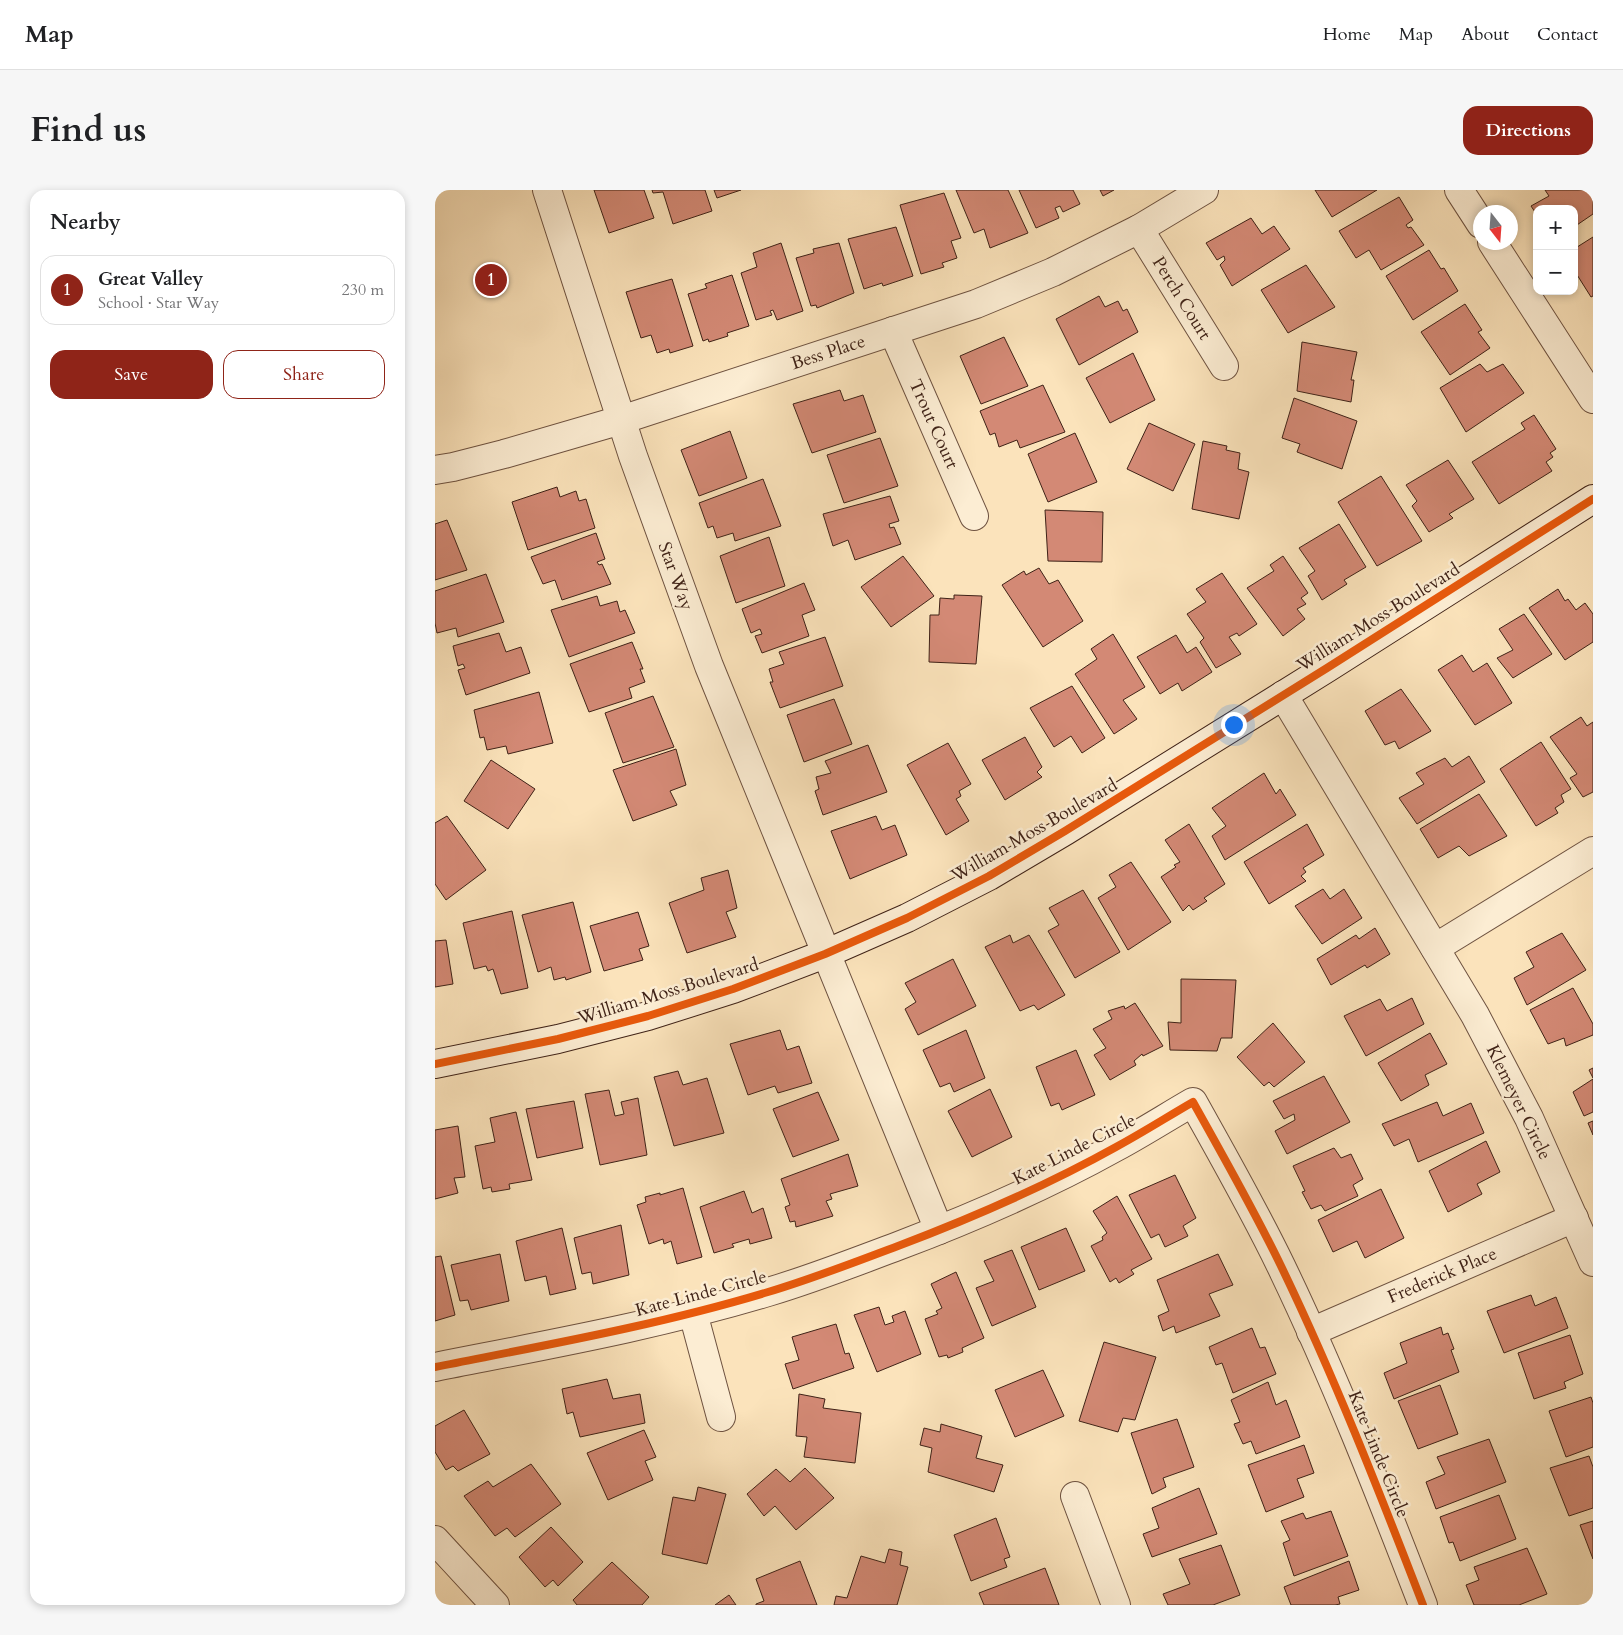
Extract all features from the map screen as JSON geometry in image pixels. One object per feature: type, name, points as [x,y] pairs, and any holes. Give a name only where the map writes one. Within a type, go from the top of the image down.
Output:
[{"type":"street","name":"Star Way","points":[[547,190],[621,420],[663,543],[709,666],[825,954]]},
{"type":"street","name":"Bess Place","points":[[435,470],[504,454],[621,420],[976,304],[1053,272],[1139,229],[1204,190]]},
{"type":"street","points":[[1459,190],[1473,212]]},
{"type":"street","name":"Perch Court","points":[[1139,229],[1224,366]]},
{"type":"street","points":[[1497,250],[1593,399]]},
{"type":"street","name":"Trout Court","points":[[893,331],[974,516]]},
{"type":"street","name":"William Moss Boulevard","points":[[435,1064],[558,1039],[648,1016],[733,989],[825,954],[907,918],[989,876],[1065,831],[1593,499]]},
{"type":"street","name":"Klemeyer Circle","points":[[1283,695],[1475,1015],[1529,1118],[1593,1262]]},
{"type":"street","points":[[1435,948],[1593,851]]},
{"type":"street","points":[[825,954],[939,1230]]},
{"type":"street","name":"Kate Linde Circle","points":[[435,1367],[693,1313],[768,1292],[841,1268],[939,1230],[1031,1190],[1115,1148],[1193,1102],[1245,1195],[1281,1266],[1387,1510],[1423,1605]]},
{"type":"street","name":"Frederick Place","points":[[1311,1332],[1574,1218]]},
{"type":"street","points":[[693,1313],[721,1417]]},
{"type":"street","points":[[1075,1496],[1116,1605]]},
{"type":"street","points":[[435,1540],[495,1605]]},
{"type":"building","points":[[594,190],[644,190],[654,218],[609,233]]},
{"type":"building","points":[[652,190],[705,190],[712,211],[673,224],[663,192],[653,193]]},
{"type":"building","points":[[714,190],[741,190],[717,198]]},
{"type":"building","points":[[956,190],[1008,190],[1028,233],[990,248],[984,229],[974,233]]},
{"type":"building","points":[[1019,190],[1073,190],[1080,204],[1063,212],[1060,206],[1055,208],[1059,218],[1036,228]]},
{"type":"building","points":[[1100,190],[1114,190],[1103,196]]},
{"type":"building","points":[[1315,190],[1377,190],[1332,217]]},
{"type":"building","points":[[1545,190],[1593,190],[1593,214],[1578,224],[1578,205],[1533,205],[1533,209],[1531,206],[1549,196]]},
{"type":"building","points":[[944,193],[961,238],[951,241],[957,258],[942,263],[944,267],[921,274],[900,205]]},
{"type":"building","points":[[1399,197],[1413,220],[1406,225],[1408,228],[1411,227],[1424,245],[1381,270],[1369,250],[1356,258],[1339,231]]},
{"type":"building","points":[[1251,218],[1262,234],[1274,226],[1290,249],[1232,286],[1220,265],[1225,260],[1224,256],[1217,260],[1206,243]]},
{"type":"building","points":[[896,227],[913,276],[883,286],[882,283],[864,289],[848,239]]},
{"type":"building","points":[[1593,237],[1593,296],[1591,297],[1578,276],[1578,246]]},
{"type":"building","points":[[781,243],[803,311],[777,320],[773,310],[770,311],[772,315],[756,320],[741,273],[757,267],[753,253]]},
{"type":"building","points":[[839,243],[854,293],[817,308],[816,305],[811,306],[796,258],[814,253],[813,249]]},
{"type":"building","points":[[1429,250],[1441,269],[1444,268],[1458,291],[1413,320],[1386,276]]},
{"type":"building","points":[[1306,265],[1335,307],[1288,333],[1261,290]]},
{"type":"building","points":[[732,275],[749,326],[727,333],[728,336],[709,342],[708,339],[703,341],[688,294],[707,288],[705,284]]},
{"type":"building","points":[[672,279],[693,346],[670,353],[669,349],[657,353],[651,335],[641,338],[626,292]]},
{"type":"building","points":[[1099,296],[1105,307],[1118,301],[1123,311],[1127,309],[1138,332],[1079,365],[1056,319]]},
{"type":"building","points":[[1465,304],[1482,330],[1478,332],[1490,348],[1450,375],[1421,332]]},
{"type":"building","points":[[1004,337],[1028,386],[981,404],[960,356]]},
{"type":"building","points":[[1302,342],[1357,352],[1351,380],[1354,380],[1351,402],[1297,391]]},
{"type":"building","points":[[1133,353],[1155,400],[1110,423],[1086,378]]},
{"type":"building","points":[[1480,364],[1487,372],[1503,364],[1524,393],[1466,432],[1440,388]]},
{"type":"building","points":[[1043,385],[1065,432],[1020,448],[1017,440],[999,447],[995,433],[990,435],[980,411]]},
{"type":"building","points":[[840,390],[844,401],[863,395],[876,432],[812,453],[793,404]]},
{"type":"building","points":[[1294,398],[1357,421],[1342,469],[1297,452],[1300,444],[1282,438]]},
{"type":"building","points":[[1534,415],[1556,449],[1550,453],[1553,457],[1546,462],[1552,471],[1499,504],[1472,462],[1525,429],[1521,423]]},
{"type":"building","points":[[1149,423],[1195,444],[1173,491],[1127,469]]},
{"type":"building","points":[[730,431],[747,478],[699,496],[681,450]]},
{"type":"building","points":[[1075,433],[1097,482],[1048,502],[1028,454]]},
{"type":"building","points":[[880,438],[898,486],[844,503],[827,455]]},
{"type":"building","points":[[1203,441],[1227,446],[1226,450],[1240,453],[1238,469],[1249,472],[1239,519],[1192,509]]},
{"type":"building","points":[[1448,460],[1474,499],[1449,514],[1453,518],[1429,532],[1412,506],[1417,501],[1406,485]]},
{"type":"building","points":[[1381,476],[1422,541],[1377,566],[1338,502]]},
{"type":"building","points":[[763,479],[781,526],[735,541],[733,533],[717,538],[713,526],[708,528],[699,503]]},
{"type":"building","points":[[557,487],[560,497],[576,491],[579,501],[586,499],[595,528],[528,550],[512,502]]},
{"type":"building","points":[[890,496],[899,521],[889,524],[890,528],[894,527],[901,544],[855,560],[848,540],[833,546],[823,514]]},
{"type":"building","points":[[1045,510],[1103,512],[1102,562],[1048,561]]},
{"type":"building","points":[[447,520],[467,570],[435,580],[435,524]]},
{"type":"building","points":[[1339,524],[1366,567],[1344,580],[1347,584],[1322,600],[1308,576],[1315,571],[1299,548]]},
{"type":"building","points":[[596,533],[605,559],[597,562],[599,565],[602,564],[611,584],[562,600],[555,580],[543,584],[531,557]]},
{"type":"building","points":[[769,537],[785,586],[736,603],[720,556]]},
{"type":"building","points":[[903,556],[934,596],[891,627],[861,587]]},
{"type":"building","points":[[1283,556],[1308,593],[1301,598],[1306,604],[1297,609],[1305,619],[1283,636],[1247,588],[1274,571],[1270,565]]},
{"type":"building","points":[[1039,568],[1049,584],[1058,580],[1083,621],[1043,647],[1002,585],[1024,571],[1026,575]]},
{"type":"building","points":[[1222,573],[1257,624],[1239,636],[1237,633],[1229,637],[1241,654],[1216,668],[1200,642],[1204,638],[1187,614],[1206,602],[1196,589]]},
{"type":"building","points":[[486,574],[504,622],[458,637],[456,628],[437,633],[435,623],[435,591]]},
{"type":"building","points":[[804,583],[815,610],[802,615],[809,636],[762,653],[755,636],[762,634],[760,629],[751,633],[742,609]]},
{"type":"building","points":[[1558,589],[1565,601],[1568,599],[1576,610],[1585,603],[1593,614],[1593,642],[1565,660],[1529,608]]},
{"type":"building","points":[[954,595],[982,596],[976,664],[929,662],[930,615],[939,615],[940,598],[954,599]]},
{"type":"building","points":[[597,596],[600,606],[617,601],[620,612],[625,610],[635,633],[569,657],[551,610]]},
{"type":"building","points":[[1524,614],[1552,654],[1513,678],[1497,658],[1513,650],[1499,629]]},
{"type":"building","points":[[499,633],[506,652],[521,647],[530,673],[466,695],[458,670],[465,668],[463,664],[458,666],[453,646]]},
{"type":"building","points":[[1113,634],[1145,687],[1123,700],[1137,719],[1114,734],[1075,674],[1097,659],[1091,649]]},
{"type":"building","points":[[1176,635],[1187,653],[1196,647],[1212,672],[1182,691],[1178,683],[1160,694],[1137,657]]},
{"type":"building","points":[[825,637],[843,686],[780,708],[770,682],[773,682],[769,669],[784,664],[779,652]]},
{"type":"building","points":[[632,642],[643,669],[640,669],[645,682],[629,688],[632,698],[589,712],[570,664]]},
{"type":"building","points":[[1462,655],[1473,672],[1487,663],[1512,703],[1475,725],[1438,670]]},
{"type":"building","points":[[1072,686],[1105,738],[1082,753],[1071,736],[1054,747],[1030,708]]},
{"type":"building","points":[[1401,689],[1431,731],[1399,749],[1395,741],[1385,745],[1365,711]]},
{"type":"building","points":[[539,692],[553,743],[508,754],[506,746],[487,750],[484,737],[480,738],[474,710]]},
{"type":"building","points":[[653,696],[674,747],[623,763],[605,713]]},
{"type":"building","points":[[834,699],[852,744],[804,762],[787,715]]},
{"type":"building","points":[[1581,717],[1587,726],[1593,722],[1593,792],[1583,797],[1570,778],[1577,774],[1550,737]]},
{"type":"building","points":[[1025,737],[1042,767],[1037,772],[1042,777],[1005,800],[982,760]]},
{"type":"building","points":[[1541,742],[1571,789],[1561,795],[1564,802],[1555,808],[1558,813],[1536,826],[1500,769]]},
{"type":"building","points":[[948,743],[971,784],[959,791],[961,796],[956,799],[969,821],[946,835],[907,765]]},
{"type":"building","points":[[868,745],[887,792],[823,815],[815,791],[819,789],[816,777],[831,773],[825,761]]},
{"type":"building","points":[[676,749],[686,785],[670,791],[677,805],[633,821],[613,770]]},
{"type":"building","points":[[1469,756],[1485,782],[1417,824],[1399,798],[1424,784],[1416,773],[1445,758],[1452,767]]},
{"type":"building","points":[[491,760],[535,789],[508,829],[464,801]]},
{"type":"building","points":[[1264,773],[1276,794],[1280,789],[1296,815],[1225,860],[1212,836],[1226,826],[1212,808]]},
{"type":"building","points":[[1479,794],[1507,836],[1469,856],[1459,846],[1438,858],[1420,829]]},
{"type":"building","points":[[447,816],[486,870],[446,900],[435,884],[435,823]]},
{"type":"building","points":[[876,816],[882,830],[895,825],[907,855],[850,879],[831,831]]},
{"type":"building","points":[[1189,824],[1225,884],[1204,898],[1207,901],[1193,910],[1189,905],[1183,911],[1161,877],[1180,862],[1165,840]]},
{"type":"building","points":[[1307,824],[1324,855],[1303,868],[1306,872],[1301,876],[1306,881],[1269,904],[1244,862]]},
{"type":"building","points":[[1131,862],[1171,922],[1128,950],[1098,898],[1116,887],[1109,875]]},
{"type":"building","points":[[728,870],[737,908],[726,912],[736,937],[687,953],[669,903],[704,890],[701,878]]},
{"type":"building","points":[[1323,889],[1330,899],[1344,889],[1362,918],[1322,944],[1295,906]]},
{"type":"building","points":[[1083,890],[1120,952],[1075,978],[1048,931],[1059,925],[1049,908]]},
{"type":"building","points":[[573,902],[591,972],[566,980],[565,977],[554,980],[551,967],[538,972],[522,915]]},
{"type":"building","points":[[512,911],[528,988],[501,994],[493,969],[488,971],[486,966],[474,969],[463,923]]},
{"type":"building","points":[[638,912],[649,946],[639,949],[643,960],[604,971],[590,926]]},
{"type":"building","points":[[1375,928],[1390,954],[1367,968],[1365,965],[1331,985],[1317,959],[1356,935],[1359,939]]},
{"type":"building","points":[[1562,933],[1586,970],[1527,1005],[1514,978],[1534,967],[1526,952]]},
{"type":"building","points":[[1010,935],[1013,943],[1029,935],[1065,995],[1038,1010],[1034,1005],[1020,1011],[985,947]]},
{"type":"building","points":[[446,940],[453,984],[435,987],[435,941]]},
{"type":"building","points":[[953,959],[976,1006],[918,1035],[905,1009],[916,1002],[905,983]]},
{"type":"building","points":[[1181,979],[1236,980],[1232,1038],[1221,1038],[1217,1051],[1170,1050],[1168,1022],[1181,1023]]},
{"type":"building","points":[[1573,988],[1593,1024],[1593,1035],[1566,1046],[1564,1038],[1548,1044],[1530,1010]]},
{"type":"building","points":[[1412,998],[1424,1024],[1366,1056],[1344,1016],[1380,999],[1387,1011]]},
{"type":"building","points":[[1135,1003],[1163,1046],[1143,1056],[1142,1054],[1134,1061],[1136,1065],[1110,1080],[1094,1055],[1106,1048],[1093,1029],[1112,1019],[1108,1011],[1124,1006],[1125,1009]]},
{"type":"building","points":[[1273,1023],[1305,1062],[1274,1087],[1269,1082],[1264,1086],[1237,1057]]},
{"type":"building","points":[[780,1030],[787,1050],[799,1046],[812,1083],[778,1093],[775,1086],[748,1095],[730,1044]]},
{"type":"building","points":[[966,1030],[985,1078],[954,1092],[950,1083],[940,1087],[923,1050]]},
{"type":"building","points":[[1430,1033],[1447,1064],[1425,1075],[1429,1085],[1401,1101],[1378,1063]]},
{"type":"building","points":[[1076,1050],[1095,1095],[1062,1110],[1059,1103],[1051,1106],[1036,1067]]},
{"type":"building","points":[[1593,1068],[1593,1078],[1589,1070]]},
{"type":"building","points":[[678,1071],[683,1085],[707,1078],[724,1133],[674,1146],[654,1077]]},
{"type":"building","points":[[1324,1076],[1350,1122],[1287,1154],[1275,1131],[1295,1120],[1294,1114],[1284,1119],[1273,1101]]},
{"type":"building","points":[[1593,1079],[1593,1112],[1584,1116],[1573,1092]]},
{"type":"building","points":[[990,1089],[1012,1137],[972,1157],[948,1111]]},
{"type":"building","points":[[609,1090],[615,1116],[624,1114],[621,1102],[638,1098],[647,1155],[600,1165],[585,1094]]},
{"type":"building","points":[[818,1092],[839,1140],[793,1157],[773,1109]]},
{"type":"building","points":[[574,1101],[583,1148],[537,1158],[526,1109]]},
{"type":"building","points":[[1437,1102],[1443,1116],[1471,1103],[1484,1133],[1418,1162],[1409,1139],[1394,1146],[1382,1124]]},
{"type":"building","points":[[516,1112],[532,1180],[509,1184],[510,1189],[492,1192],[491,1187],[483,1189],[475,1146],[495,1142],[490,1118]]},
{"type":"building","points":[[1593,1121],[1593,1135],[1588,1123]]},
{"type":"building","points":[[458,1126],[465,1177],[454,1178],[458,1193],[435,1199],[435,1130]]},
{"type":"building","points":[[1486,1141],[1500,1172],[1477,1184],[1482,1194],[1448,1212],[1429,1171]]},
{"type":"building","points":[[1334,1148],[1341,1158],[1351,1154],[1363,1179],[1353,1185],[1358,1196],[1325,1211],[1321,1205],[1311,1209],[1302,1192],[1305,1191],[1293,1166]]},
{"type":"building","points":[[848,1154],[858,1186],[830,1194],[832,1199],[826,1201],[833,1216],[796,1227],[795,1221],[790,1222],[785,1207],[790,1205],[781,1179]]},
{"type":"building","points":[[1175,1175],[1196,1218],[1183,1226],[1188,1236],[1165,1247],[1159,1234],[1151,1238],[1129,1195]]},
{"type":"building","points":[[683,1188],[702,1257],[677,1264],[671,1241],[664,1244],[663,1239],[649,1244],[637,1205],[646,1202],[645,1197],[660,1193],[660,1195]]},
{"type":"building","points":[[1381,1189],[1404,1238],[1365,1258],[1357,1241],[1333,1252],[1318,1220]]},
{"type":"building","points":[[744,1191],[752,1213],[763,1208],[772,1238],[750,1244],[749,1239],[732,1244],[734,1247],[714,1253],[700,1207]]},
{"type":"building","points":[[1117,1196],[1152,1259],[1131,1270],[1134,1274],[1119,1283],[1116,1278],[1110,1282],[1091,1246],[1103,1240],[1102,1237],[1107,1233],[1093,1211]]},
{"type":"building","points":[[621,1225],[629,1275],[593,1284],[591,1272],[582,1274],[574,1238]]},
{"type":"building","points":[[562,1228],[576,1289],[550,1295],[546,1276],[525,1281],[516,1241]]},
{"type":"building","points":[[1066,1228],[1085,1271],[1039,1290],[1021,1247]]},
{"type":"building","points":[[1012,1250],[1036,1307],[992,1326],[976,1288],[994,1281],[984,1261]]},
{"type":"building","points":[[500,1254],[509,1301],[471,1310],[468,1300],[460,1301],[451,1265]]},
{"type":"building","points":[[1218,1254],[1233,1285],[1209,1294],[1220,1316],[1176,1333],[1174,1326],[1163,1331],[1158,1316],[1169,1311],[1157,1280]]},
{"type":"building","points":[[441,1256],[455,1315],[435,1321],[435,1257]]},
{"type":"building","points":[[956,1272],[984,1338],[962,1348],[963,1352],[948,1358],[947,1355],[939,1357],[925,1319],[938,1314],[936,1311],[942,1308],[931,1284]]},
{"type":"building","points":[[1531,1295],[1535,1306],[1556,1297],[1568,1328],[1504,1353],[1487,1311]]},
{"type":"building","points":[[879,1307],[885,1325],[894,1322],[892,1316],[905,1311],[921,1354],[877,1372],[854,1315]]},
{"type":"building","points":[[836,1324],[845,1354],[849,1353],[854,1368],[793,1389],[785,1364],[799,1360],[792,1337]]},
{"type":"building","points":[[1441,1327],[1443,1335],[1448,1333],[1454,1349],[1451,1350],[1459,1372],[1394,1399],[1384,1373],[1407,1363],[1400,1343]]},
{"type":"building","points":[[1252,1328],[1260,1348],[1265,1347],[1276,1374],[1233,1393],[1222,1363],[1216,1365],[1209,1347]]},
{"type":"building","points":[[1570,1335],[1583,1374],[1564,1382],[1566,1388],[1534,1399],[1518,1353]]},
{"type":"building","points":[[1104,1342],[1156,1357],[1135,1420],[1123,1418],[1118,1432],[1079,1421]]},
{"type":"building","points":[[1043,1370],[1064,1416],[1015,1437],[995,1390]]},
{"type":"building","points":[[607,1379],[613,1399],[640,1394],[645,1423],[580,1437],[573,1412],[567,1414],[562,1389]]},
{"type":"building","points":[[1268,1382],[1276,1405],[1286,1400],[1300,1437],[1256,1454],[1251,1441],[1243,1444],[1234,1424],[1240,1422],[1231,1400]]},
{"type":"building","points":[[1440,1385],[1458,1434],[1418,1449],[1398,1401]]},
{"type":"building","points":[[799,1394],[825,1399],[823,1408],[861,1413],[855,1463],[804,1457],[807,1437],[796,1436]]},
{"type":"building","points":[[1591,1397],[1593,1403],[1593,1447],[1566,1457],[1549,1411]]},
{"type":"building","points":[[464,1410],[490,1454],[458,1471],[453,1466],[446,1470],[435,1452],[435,1426]]},
{"type":"building","points":[[1177,1419],[1194,1467],[1163,1478],[1166,1487],[1152,1494],[1131,1433]]},
{"type":"building","points":[[941,1424],[982,1436],[976,1458],[1003,1465],[994,1492],[928,1472],[932,1448],[920,1445],[924,1428],[940,1432]]},
{"type":"building","points":[[644,1430],[656,1457],[645,1461],[653,1480],[608,1500],[587,1453]]},
{"type":"building","points":[[1489,1439],[1506,1482],[1436,1509],[1426,1482],[1445,1474],[1437,1457]]},
{"type":"building","points":[[1304,1445],[1314,1473],[1297,1479],[1304,1497],[1266,1512],[1248,1465]]},
{"type":"building","points":[[1589,1456],[1593,1467],[1593,1508],[1569,1516],[1550,1468]]},
{"type":"building","points":[[531,1464],[561,1504],[515,1537],[507,1528],[495,1536],[464,1496],[488,1481],[493,1487]]},
{"type":"building","points":[[805,1468],[834,1498],[796,1530],[775,1506],[764,1516],[747,1494],[776,1469],[790,1482]]},
{"type":"building","points":[[698,1487],[726,1494],[707,1564],[662,1554],[673,1497],[695,1501]]},
{"type":"building","points":[[1199,1488],[1217,1534],[1152,1557],[1143,1534],[1159,1528],[1152,1508]]},
{"type":"building","points":[[1499,1495],[1516,1539],[1460,1561],[1453,1542],[1449,1543],[1440,1517]]},
{"type":"building","points":[[1331,1511],[1348,1556],[1294,1576],[1283,1543],[1290,1540],[1281,1521],[1303,1513],[1306,1519]]},
{"type":"building","points":[[996,1518],[1010,1557],[1004,1559],[1007,1567],[971,1581],[954,1535]]},
{"type":"building","points":[[1593,1521],[1593,1559],[1580,1525]]},
{"type":"building","points":[[551,1527],[583,1562],[558,1586],[553,1580],[545,1587],[519,1557]]},
{"type":"building","points":[[1221,1545],[1240,1595],[1213,1605],[1168,1605],[1163,1594],[1190,1584],[1179,1559]]},
{"type":"building","points":[[1527,1548],[1547,1594],[1519,1605],[1474,1605],[1466,1585],[1479,1580],[1474,1567]]},
{"type":"building","points":[[889,1549],[902,1552],[900,1565],[908,1567],[897,1605],[834,1605],[836,1596],[847,1598],[861,1556],[885,1563]]},
{"type":"building","points":[[800,1561],[817,1605],[756,1605],[764,1601],[756,1579]]},
{"type":"building","points":[[1349,1561],[1359,1590],[1338,1597],[1340,1604],[1291,1605],[1284,1587]]},
{"type":"building","points":[[612,1562],[649,1597],[642,1605],[577,1605],[573,1600]]},
{"type":"building","points":[[1045,1568],[1059,1605],[984,1605],[979,1593]]},
{"type":"building","points":[[729,1595],[736,1605],[715,1605]]},
{"type":"cycle path","points":[[435,1064],[558,1039],[648,1016],[733,989],[825,954],[907,918],[989,876],[1065,831],[1593,499]]},
{"type":"cycle path","points":[[435,1367],[602,1334],[686,1315],[817,1276],[898,1246],[1009,1201],[1090,1161],[1193,1102],[1260,1224],[1301,1307],[1390,1519],[1423,1605]]},
{"type":"place","name":"Great Valley","points":[[491,280]]}]
